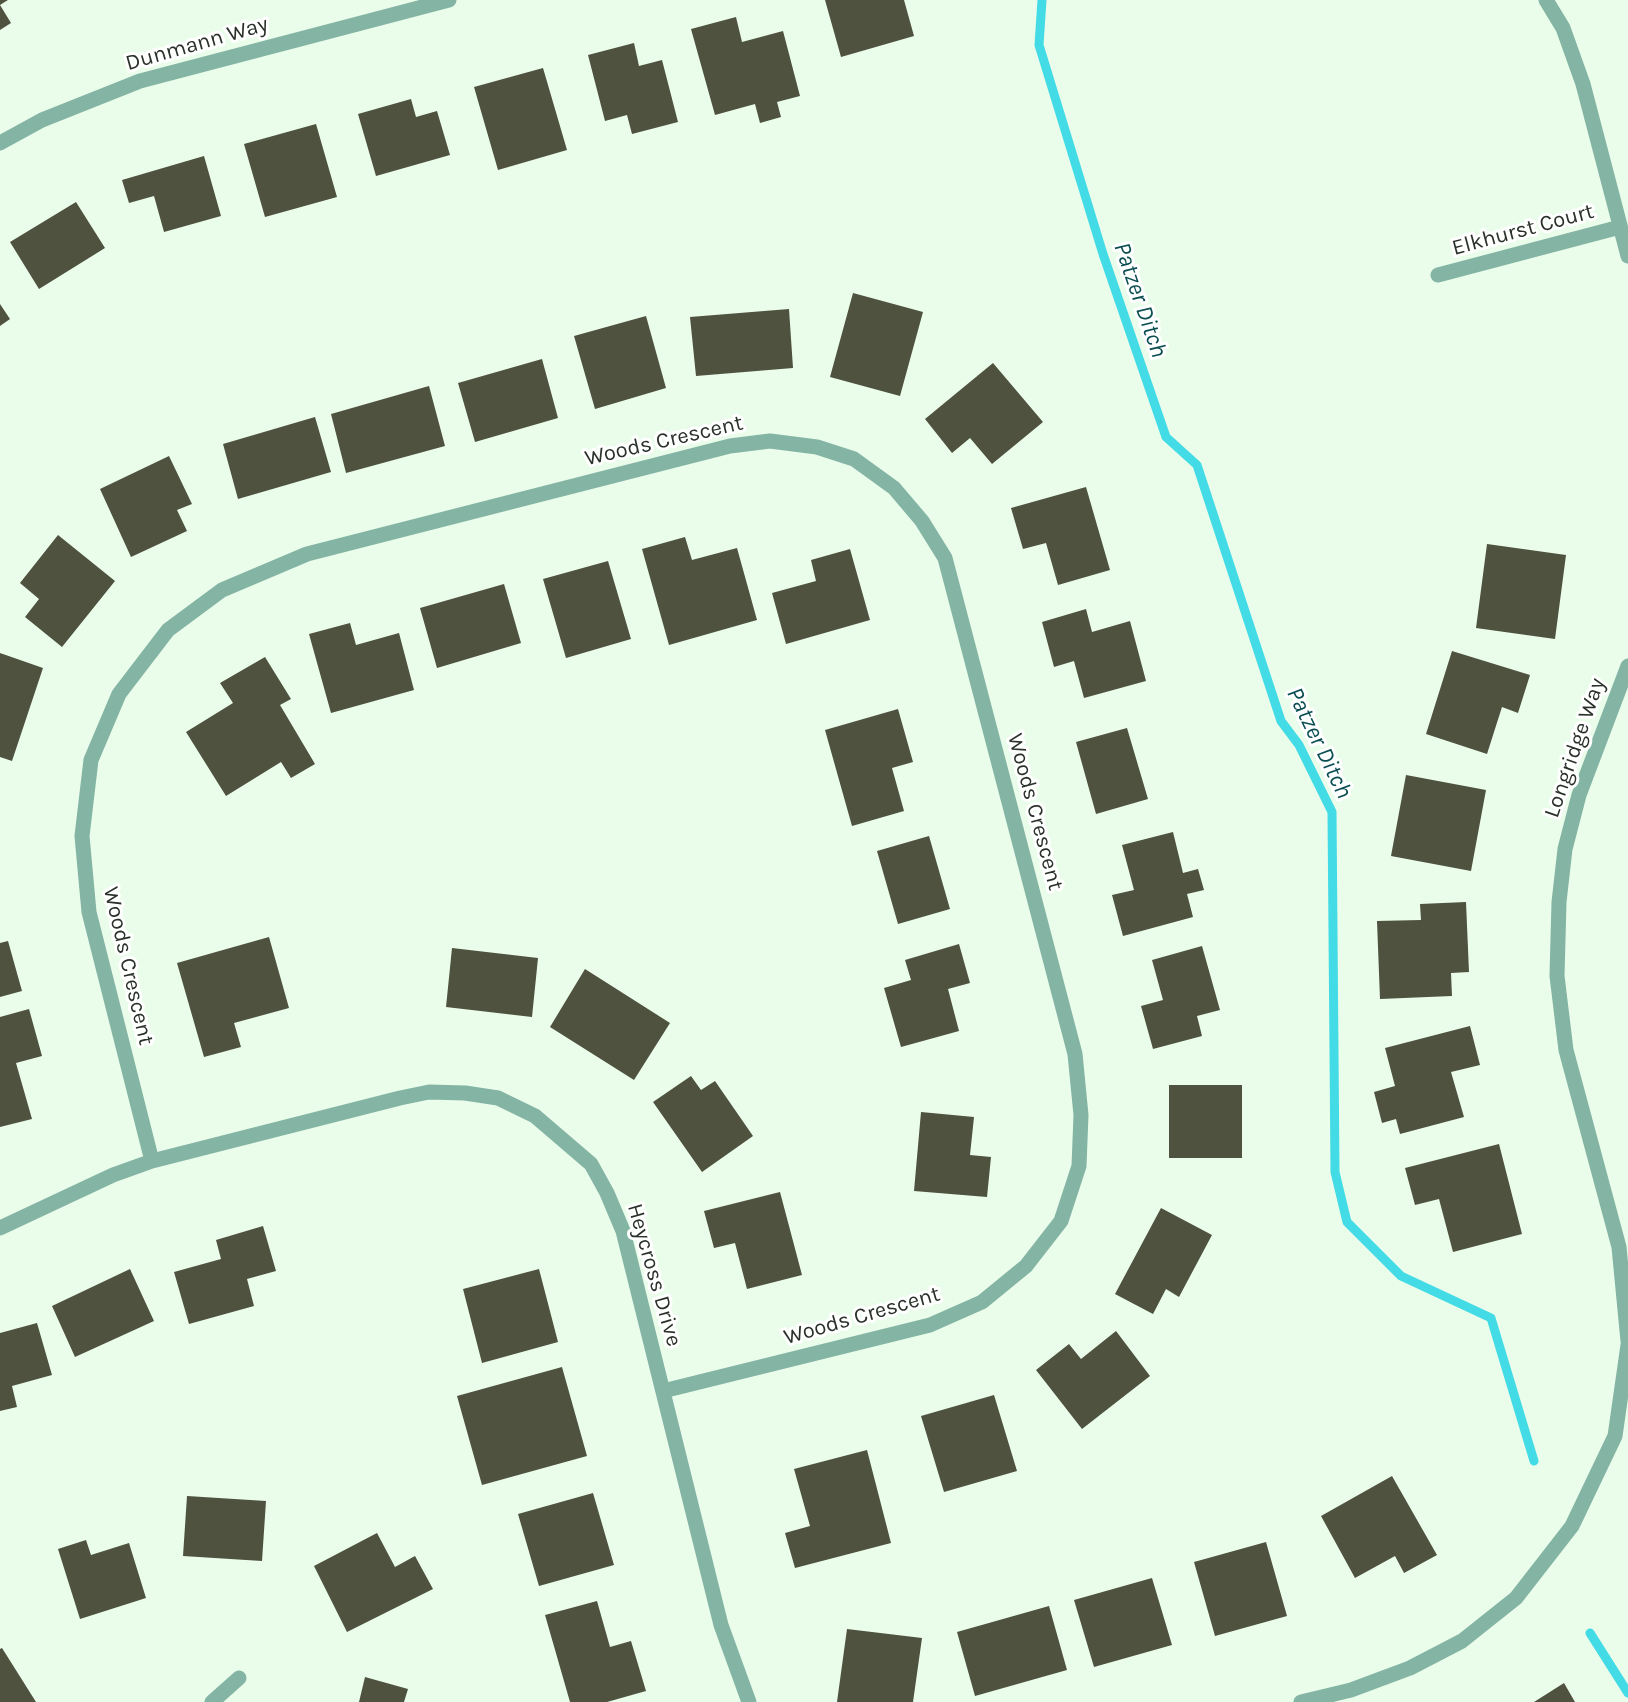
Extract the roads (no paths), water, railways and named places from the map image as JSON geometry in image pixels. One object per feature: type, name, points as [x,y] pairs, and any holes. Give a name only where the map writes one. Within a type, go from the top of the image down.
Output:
[{"type":"street","name":"Dunmann Way","points":[[0,142],[42,120],[140,81],[449,0]]},
{"type":"street","points":[[1546,0],[1563,28],[1582,84],[1628,256]]},
{"type":"street","name":"Elkhurst Court","points":[[1438,275],[1620,227]]},
{"type":"street","name":"Woods Crescent","points":[[152,1161],[89,912],[82,836],[91,760],[119,694],[168,630],[222,590],[306,554],[730,446],[770,441],[817,447],[854,459],[894,488],[922,521],[945,558],[1075,1054],[1081,1115],[1079,1166],[1061,1221],[1026,1266],[982,1302],[930,1325],[663,1391]]},
{"type":"street","name":"Longridge Way","points":[[1301,1702],[1351,1690],[1410,1668],[1462,1641],[1516,1598],[1572,1526],[1615,1436],[1628,1343],[1619,1247],[1566,1050],[1557,976],[1559,902],[1565,849],[1578,795],[1628,666]]},
{"type":"street","name":"Heycross Drive","points":[[0,1228],[113,1175],[152,1161],[400,1098],[429,1092],[465,1093],[498,1098],[535,1116],[591,1164],[607,1193],[623,1231],[721,1625],[749,1702]]},
{"type":"street","points":[[213,1702],[240,1678]]},
{"type":"waterway","name":"Patzer Ditch","points":[[1042,0],[1039,45],[1103,254],[1166,437],[1197,465],[1281,721],[1299,745],[1332,812],[1335,1172],[1347,1222],[1401,1276],[1491,1318],[1534,1461]]},
{"type":"waterway","name":"Patzer Ditch","points":[[1590,1633],[1628,1693]]}]
